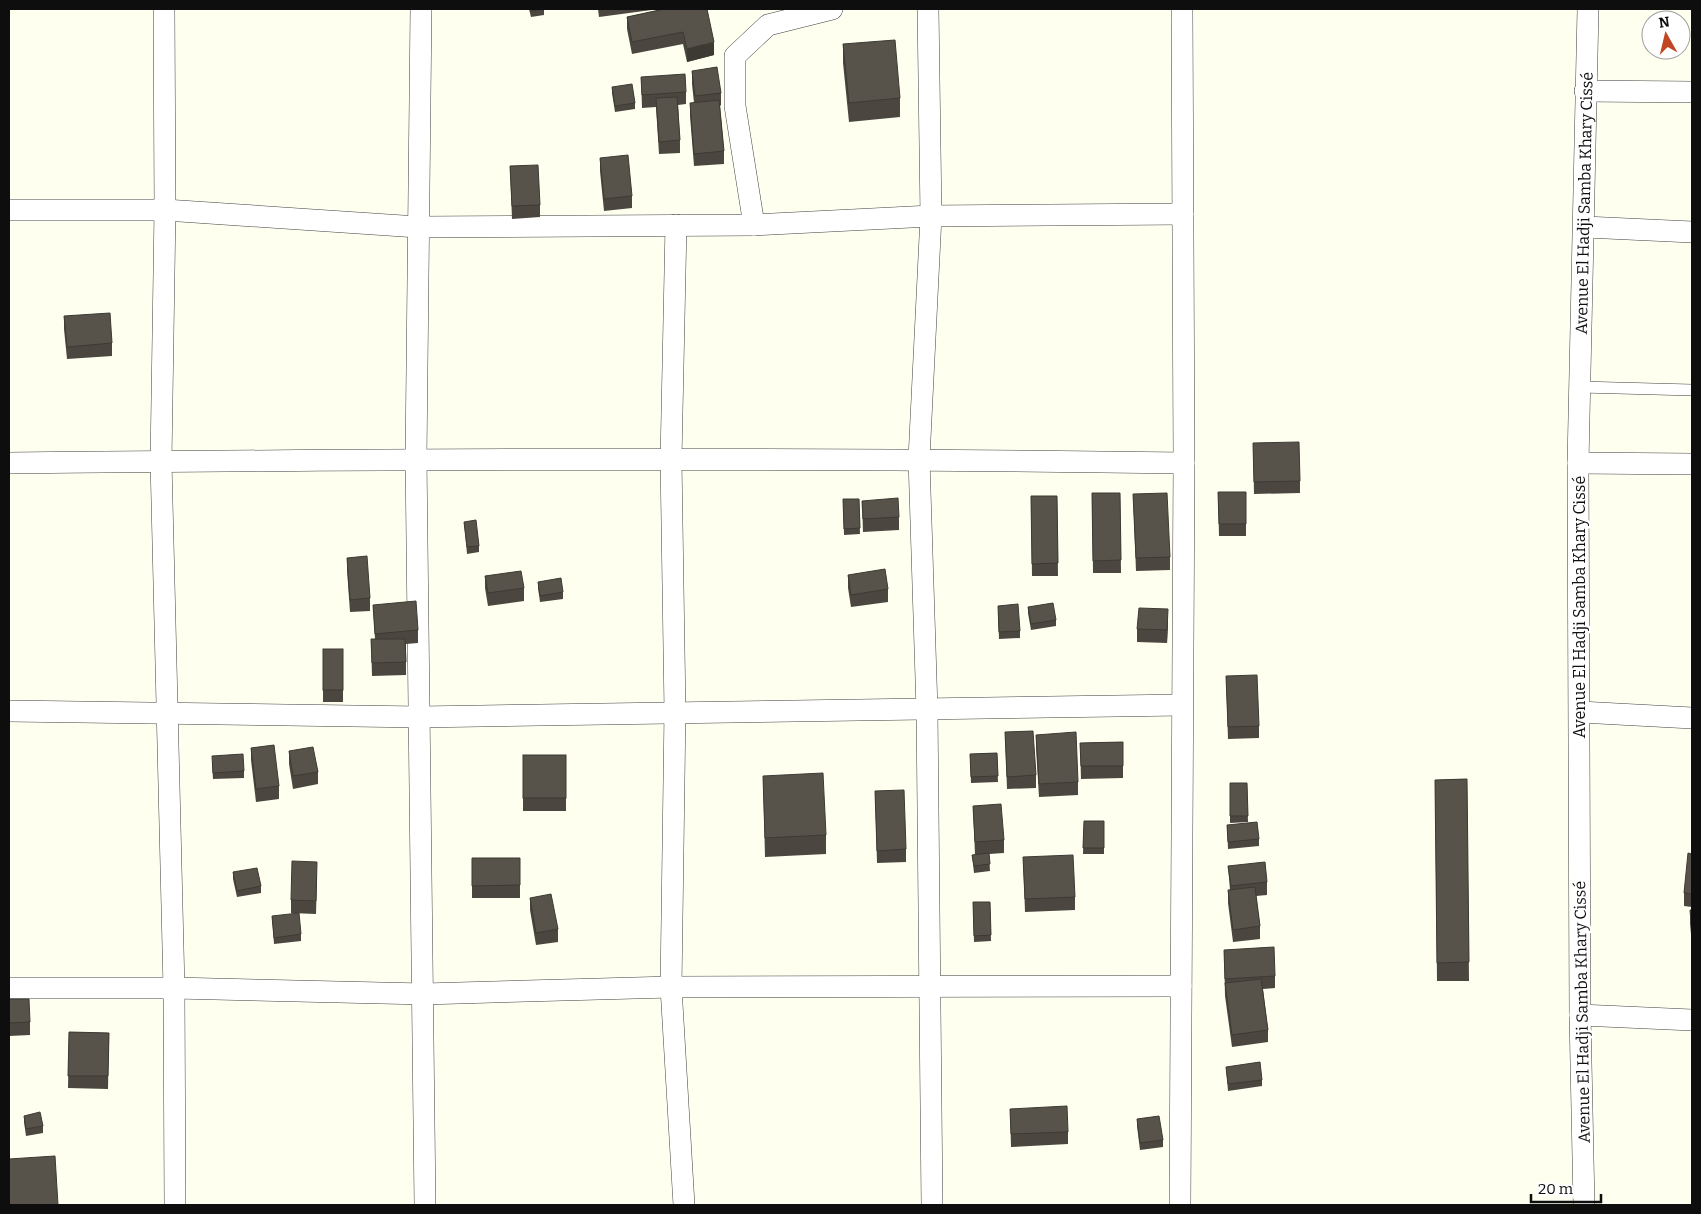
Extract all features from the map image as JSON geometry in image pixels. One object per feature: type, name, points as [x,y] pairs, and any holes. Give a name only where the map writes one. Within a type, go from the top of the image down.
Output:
[{"type":"street","points":[[164,9],[165,210],[161,461],[174,988],[174,1205]]},
{"type":"street","points":[[421,9],[416,458],[424,994],[425,1205]]},
{"type":"street","points":[[754,225],[735,106],[735,56],[768,25],[832,9]]},
{"type":"street","points":[[928,9],[930,216],[919,459],[927,710],[932,1205]]},
{"type":"street","points":[[1180,1205],[1184,463],[1182,9]]},
{"type":"street","name":"Avenue El Hadji Samba Khary Cissé","points":[[1584,1205],[1580,1015],[1578,463],[1585,227],[1585,90],[1588,9]]},
{"type":"street","points":[[1585,90],[1692,92]]},
{"type":"street","points":[[9,210],[165,210],[418,227],[754,225],[930,216],[1183,214]]},
{"type":"street","points":[[676,224],[671,460],[674,711],[672,987],[684,1205]]},
{"type":"street","points":[[1585,227],[1692,232]]},
{"type":"street","points":[[9,463],[416,458],[919,459],[1184,463]]},
{"type":"street","points":[[1578,463],[1692,464]]},
{"type":"street","points":[[9,711],[420,717],[674,711],[927,710],[1182,705]]},
{"type":"street","points":[[1580,712],[1692,718]]},
{"type":"street","points":[[9,988],[174,988],[424,994],[672,987],[1181,986]]},
{"type":"street","points":[[1580,1015],[1692,1020]]},
{"type":"lane","points":[[1580,387],[1692,390]]},
{"type":"building","points":[[664,9],[707,9],[714,42],[687,49],[683,32],[632,42],[627,17]]},
{"type":"building","points":[[895,40],[900,98],[849,103],[843,44]]},
{"type":"building","points":[[717,67],[721,93],[695,96],[692,71]]},
{"type":"building","points":[[685,74],[686,92],[642,95],[641,77]]},
{"type":"building","points":[[632,84],[635,103],[615,106],[612,87]]},
{"type":"building","points":[[677,97],[680,140],[659,142],[656,98]]},
{"type":"building","points":[[719,100],[724,151],[694,154],[690,103]]},
{"type":"building","points":[[628,155],[632,196],[604,199],[600,158]]},
{"type":"building","points":[[538,165],[540,205],[512,206],[510,166]]},
{"type":"building","points":[[110,313],[112,343],[67,347],[64,316]]},
{"type":"building","points":[[1299,442],[1300,481],[1254,482],[1253,443]]},
{"type":"building","points":[[1218,492],[1246,492],[1246,524],[1219,524]]},
{"type":"building","points":[[1092,493],[1120,493],[1121,560],[1093,561]]},
{"type":"building","points":[[1167,493],[1170,557],[1136,558],[1133,494]]},
{"type":"building","points":[[1031,496],[1057,496],[1058,563],[1032,564]]},
{"type":"building","points":[[898,498],[899,517],[863,519],[862,501]]},
{"type":"building","points":[[843,499],[859,499],[860,528],[844,529]]},
{"type":"building","points":[[476,520],[479,546],[467,547],[464,522]]},
{"type":"building","points":[[367,556],[370,598],[350,600],[347,558]]},
{"type":"building","points":[[885,569],[888,589],[851,595],[848,575]]},
{"type":"building","points":[[521,571],[524,588],[488,593],[485,576]]},
{"type":"building","points":[[561,578],[563,592],[540,596],[538,582]]},
{"type":"building","points":[[416,601],[418,630],[375,634],[373,605]]},
{"type":"building","points":[[1053,603],[1056,620],[1031,624],[1028,607]]},
{"type":"building","points":[[1018,604],[1020,631],[999,632],[998,606]]},
{"type":"building","points":[[1139,608],[1168,609],[1167,630],[1137,629]]},
{"type":"building","points":[[371,639],[405,639],[406,662],[372,663]]},
{"type":"building","points":[[323,649],[343,649],[343,690],[323,690]]},
{"type":"building","points":[[1257,675],[1259,726],[1228,727],[1226,676]]},
{"type":"building","points":[[1033,731],[1036,775],[1007,777],[1005,732]]},
{"type":"building","points":[[1076,732],[1078,782],[1039,784],[1036,735]]},
{"type":"building","points":[[1123,742],[1123,766],[1081,766],[1080,743]]},
{"type":"building","points":[[274,745],[279,786],[256,789],[251,748]]},
{"type":"building","points":[[313,747],[318,772],[293,776],[289,751]]},
{"type":"building","points":[[997,753],[998,776],[971,777],[970,754]]},
{"type":"building","points":[[243,754],[244,771],[213,773],[212,756]]},
{"type":"building","points":[[523,755],[566,755],[566,798],[523,798]]},
{"type":"building","points":[[823,773],[826,835],[765,838],[763,776]]},
{"type":"building","points":[[1467,779],[1469,962],[1437,963],[1435,780]]},
{"type":"building","points":[[1230,783],[1247,783],[1248,816],[1230,816]]},
{"type":"building","points":[[904,790],[906,849],[877,851],[875,791]]},
{"type":"building","points":[[1001,804],[1004,840],[975,842],[973,806]]},
{"type":"building","points":[[1084,821],[1104,821],[1104,848],[1083,848]]},
{"type":"building","points":[[1257,822],[1259,839],[1228,842],[1227,825]]},
{"type":"building","points":[[989,853],[990,864],[974,866],[972,855]]},
{"type":"building","points":[[1688,853],[1692,854],[1692,894],[1684,893]]},
{"type":"building","points":[[1073,855],[1075,897],[1025,899],[1023,857]]},
{"type":"building","points":[[472,858],[520,858],[520,885],[472,886]]},
{"type":"building","points":[[292,861],[317,862],[316,901],[291,900]]},
{"type":"building","points":[[1265,862],[1267,882],[1231,886],[1228,866]]},
{"type":"building","points":[[257,868],[261,886],[237,891],[233,872]]},
{"type":"building","points":[[1255,887],[1260,926],[1233,930],[1228,890]]},
{"type":"building","points":[[551,894],[558,929],[536,933],[530,898]]},
{"type":"building","points":[[973,902],[990,902],[991,935],[974,936]]},
{"type":"building","points":[[1690,910],[1692,910],[1692,934]]},
{"type":"building","points":[[299,913],[301,934],[274,938],[272,916]]},
{"type":"building","points":[[1274,947],[1275,976],[1225,979],[1224,950]]},
{"type":"building","points":[[1261,979],[1268,1030],[1232,1035],[1225,983]]},
{"type":"building","points":[[9,999],[29,999],[30,1022],[9,1023]]},
{"type":"building","points":[[69,1032],[109,1033],[108,1076],[68,1076]]},
{"type":"building","points":[[1260,1062],[1262,1080],[1228,1084],[1226,1067]]},
{"type":"building","points":[[1067,1106],[1068,1132],[1011,1134],[1010,1109]]},
{"type":"building","points":[[40,1112],[43,1126],[26,1129],[24,1116]]},
{"type":"building","points":[[1159,1116],[1163,1140],[1140,1143],[1137,1119]]},
{"type":"building","points":[[55,1156],[58,1205],[9,1205],[9,1159]]}]
